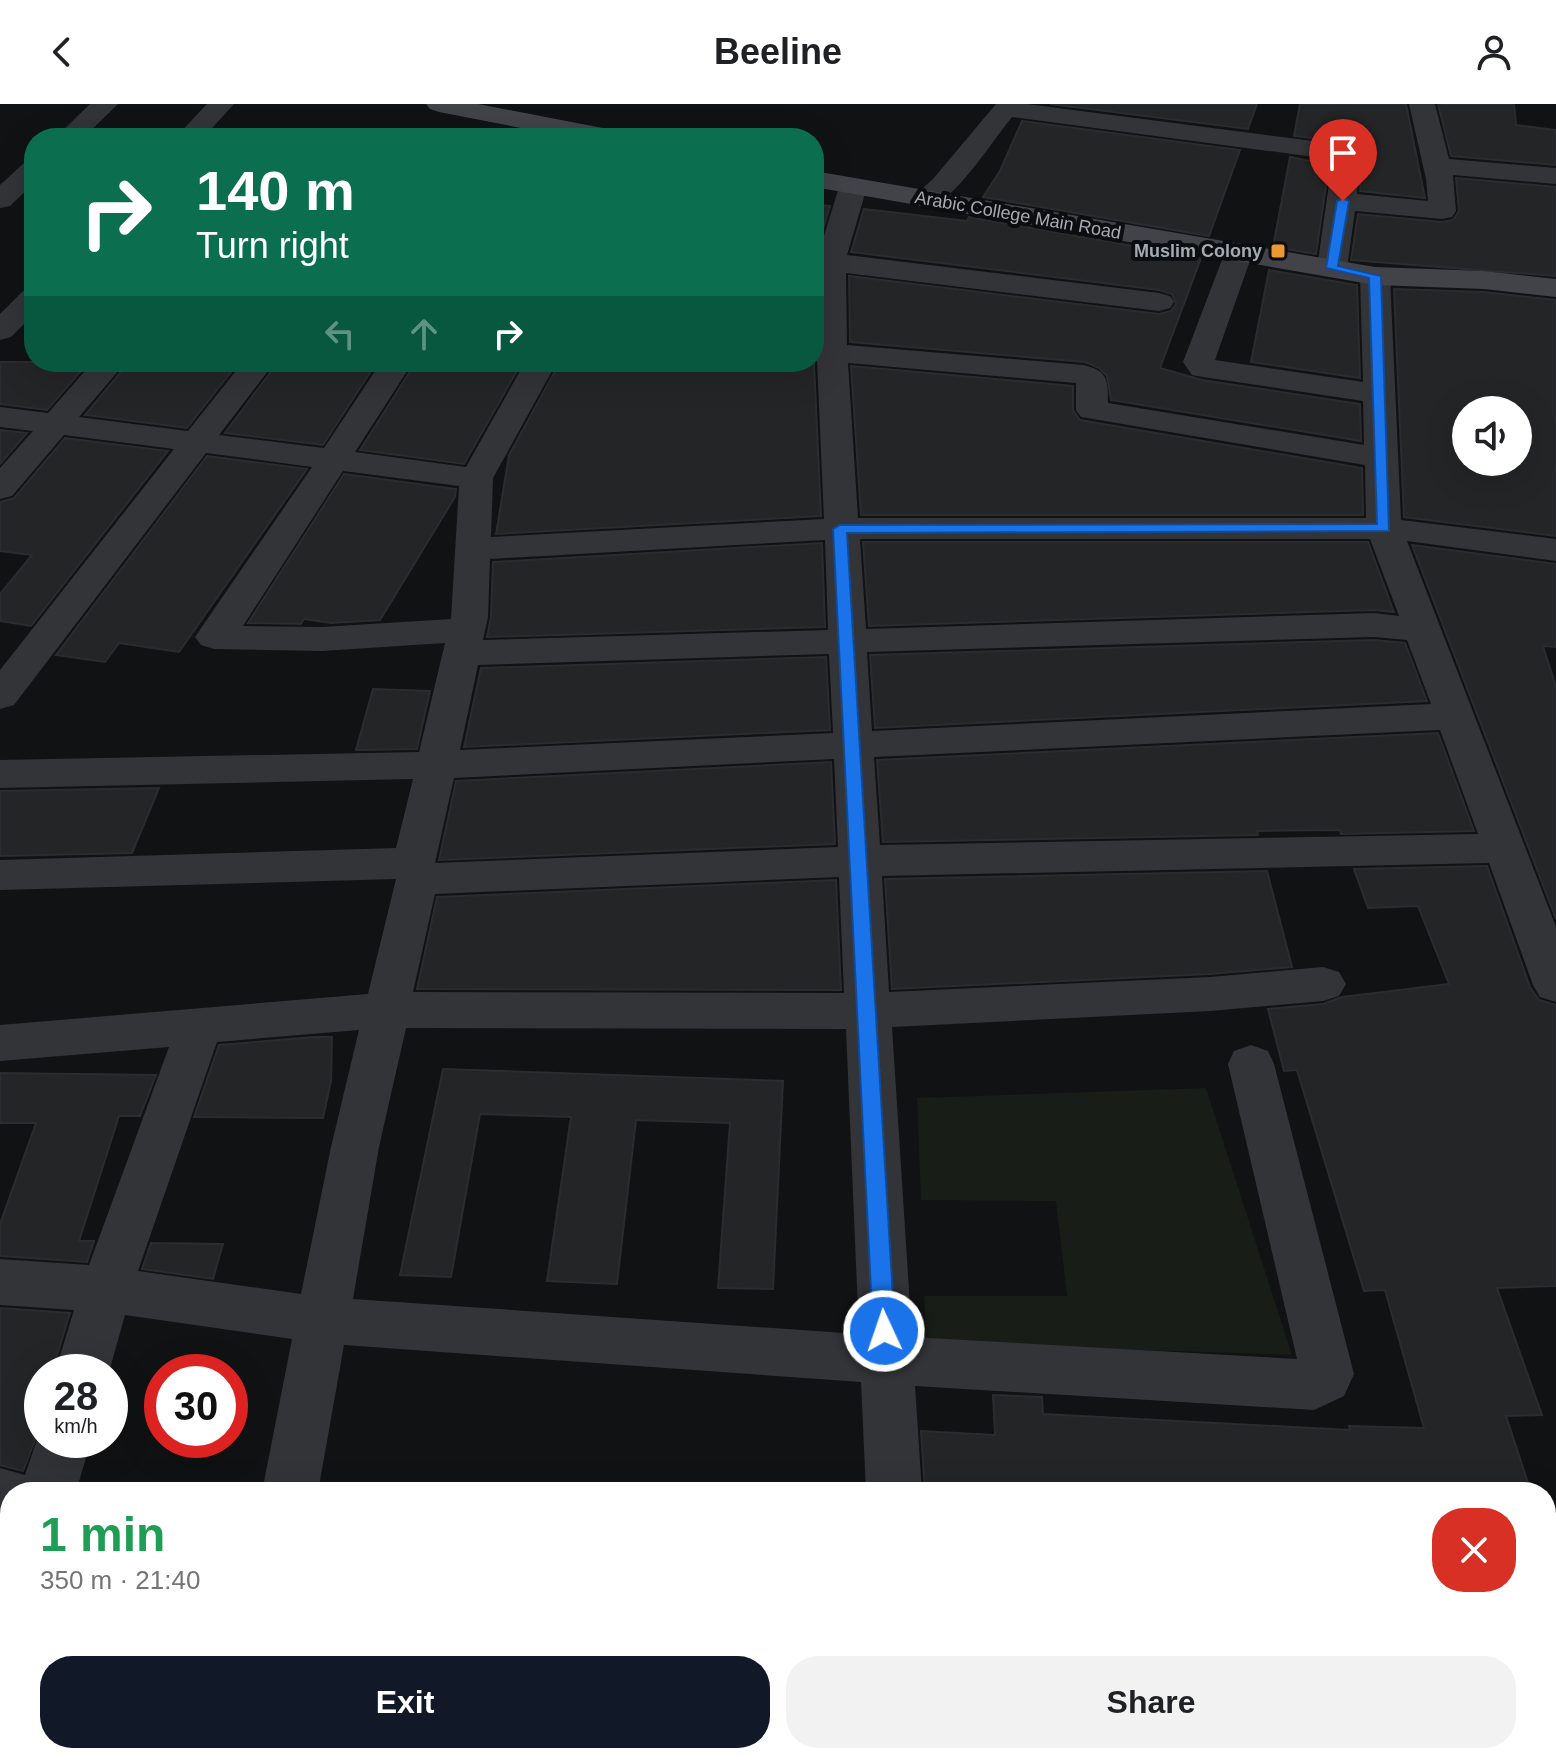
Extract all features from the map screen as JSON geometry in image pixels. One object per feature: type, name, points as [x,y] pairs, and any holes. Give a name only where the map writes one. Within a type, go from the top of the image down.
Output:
[{"type":"main road","points":[[439,104],[562,128]]},
{"type":"main road","name":"Arabic College Main Road","points":[[834,183],[1375,276],[1484,280],[1556,288]]},
{"type":"street","points":[[79,128],[105,104]]},
{"type":"street","points":[[198,128],[221,104]]},
{"type":"street","points":[[1343,201],[1442,211],[1437,166],[1422,104]]},
{"type":"street","points":[[925,199],[943,185],[1008,106],[1245,127],[1340,154],[1346,160],[1332,268]]},
{"type":"street","points":[[1437,166],[1556,176]]},
{"type":"street","points":[[0,200],[23,176]]},
{"type":"street","points":[[824,253],[834,183]]},
{"type":"street","points":[[1239,252],[1199,362],[1203,368],[1379,394]]},
{"type":"street","points":[[824,260],[1159,302]]},
{"type":"street","points":[[1375,276],[1384,528],[1556,985]]},
{"type":"street","points":[[0,331],[24,307]]},
{"type":"street","points":[[824,352],[1084,374],[1092,378],[1092,410],[1382,458]]},
{"type":"street","points":[[824,362],[840,529],[893,1482]]},
{"type":"street","points":[[0,489],[102,372]]},
{"type":"street","points":[[0,696],[252,372]]},
{"type":"street","points":[[390,372],[227,622],[214,637],[464,642],[846,640],[1374,625],[1422,630]]},
{"type":"street","points":[[292,1482],[355,1147],[464,642],[476,478],[535,372]]},
{"type":"street","points":[[0,417],[476,478]]},
{"type":"street","points":[[473,549],[840,529],[1384,528],[1556,550]]},
{"type":"street","points":[[0,774],[436,765],[1455,716]]},
{"type":"street","points":[[0,875],[415,871],[1505,848]]},
{"type":"street","points":[[0,1043],[386,1010],[867,1011],[1210,994],[1323,984]]},
{"type":"street","points":[[87,1354],[106,1289],[199,1028]]},
{"type":"street","points":[[0,1282],[106,1289],[323,1320],[886,1360],[1314,1385],[1327,1374],[1251,1064]]},
{"type":"street","points":[[51,1482],[58,1458]]},
{"type":"shaded area","points":[[1206,1088],[1292,1355],[926,1343],[924,1296],[1067,1296],[1056,1201],[921,1200],[917,1098]]},
{"type":"building","points":[[1050,104],[1257,104],[1248,129]]},
{"type":"building","points":[[1300,104],[1406,104],[1425,198],[1360,191],[1361,166],[1356,153],[1330,140],[1294,136]]},
{"type":"building","points":[[1438,104],[1514,104],[1516,125],[1556,130],[1556,165],[1451,156]]},
{"type":"building","points":[[1022,121],[1240,150],[1209,236],[983,197],[1000,171]]},
{"type":"building","points":[[1290,157],[1329,165],[1316,254],[1273,247]]},
{"type":"building","points":[[1456,178],[1556,187],[1556,276],[1351,260],[1358,214],[1442,222],[1453,220],[1459,211]]},
{"type":"building","points":[[824,205],[830,206],[824,226]]},
{"type":"building","points":[[864,209],[967,221],[969,217],[1201,258],[1160,368],[1202,380],[1360,404],[1361,441],[1111,400],[1107,376],[1099,368],[1085,362],[850,342],[849,276],[1159,314],[1171,311],[1176,304],[1172,294],[1159,290],[851,252]]},
{"type":"building","points":[[1269,270],[1357,285],[1360,378],[1251,362]]},
{"type":"building","points":[[1394,289],[1484,292],[1556,300],[1556,536],[1404,517]]},
{"type":"building","points":[[0,362],[24,362],[24,372],[80,372],[47,410],[0,404]]},
{"type":"building","points":[[851,366],[1073,386],[1073,410],[1080,420],[1362,468],[1363,515],[861,515]]},
{"type":"building","points":[[121,372],[231,372],[187,428],[85,415]]},
{"type":"building","points":[[271,372],[370,372],[323,445],[225,433]]},
{"type":"building","points":[[410,372],[516,372],[464,464],[360,450]]},
{"type":"building","points":[[555,372],[814,372],[821,516],[496,534],[509,455]]},
{"type":"building","points":[[0,430],[27,433],[0,464]]},
{"type":"building","points":[[65,438],[168,451],[31,626],[0,621],[0,594],[32,555],[0,551],[0,502],[14,498]]},
{"type":"building","points":[[207,456],[307,469],[179,652],[119,643],[105,662],[56,655]]},
{"type":"building","points":[[344,474],[456,489],[455,497],[380,620],[331,623],[304,619],[301,624],[248,623]]},
{"type":"building","points":[[863,542],[1368,542],[1394,612],[1374,610],[869,626]]},
{"type":"building","points":[[822,543],[825,627],[487,637],[493,562]]},
{"type":"building","points":[[1412,545],[1556,564],[1556,647],[1543,646],[1556,687],[1556,919]]},
{"type":"building","points":[[1374,640],[1405,643],[1427,701],[875,728],[870,655]]},
{"type":"building","points":[[826,657],[830,730],[464,747],[481,668]]},
{"type":"building","points":[[373,689],[430,691],[417,749],[356,750]]},
{"type":"building","points":[[1438,733],[1474,831],[1341,834],[1340,830],[1257,831],[1258,835],[883,842],[877,760]]},
{"type":"building","points":[[831,762],[835,844],[439,860],[456,781]]},
{"type":"building","points":[[159,788],[132,853],[0,856],[0,791]]},
{"type":"building","points":[[1487,866],[1530,987],[1539,1000],[1556,1005],[1556,1286],[1497,1288],[1542,1415],[1506,1416],[1528,1482],[924,1482],[921,1431],[995,1435],[993,1395],[1042,1397],[1043,1414],[1350,1430],[1349,1426],[1424,1428],[1385,1290],[1364,1291],[1297,1070],[1284,1071],[1268,1009],[1323,1004],[1342,997],[1449,984],[1418,906],[1368,908],[1354,869]]},
{"type":"building","points":[[1267,871],[1292,967],[1210,974],[892,989],[885,879]]},
{"type":"building","points":[[836,880],[841,990],[417,989],[437,897]]},
{"type":"building","points":[[332,1037],[331,1081],[323,1118],[194,1117],[219,1045]]},
{"type":"building","points":[[443,1069],[783,1081],[773,1289],[718,1288],[730,1123],[636,1120],[617,1284],[547,1281],[571,1117],[480,1114],[451,1277],[400,1275]]},
{"type":"building","points":[[0,1073],[156,1075],[140,1116],[119,1116],[79,1241],[94,1241],[87,1262],[0,1256],[0,1224],[36,1123],[0,1123]]},
{"type":"building","points":[[151,1243],[223,1244],[213,1279],[142,1269]]},
{"type":"building","points":[[0,1308],[70,1313],[57,1354],[24,1354],[24,1458],[28,1458],[23,1471],[0,1465]]},
{"type":"place","name":"Muslim Colony","points":[[1278,251]]},
{"type":"route","points":[[884,1331],[840,529],[1384,528],[1375,276],[1332,268],[1343,201]]}]
